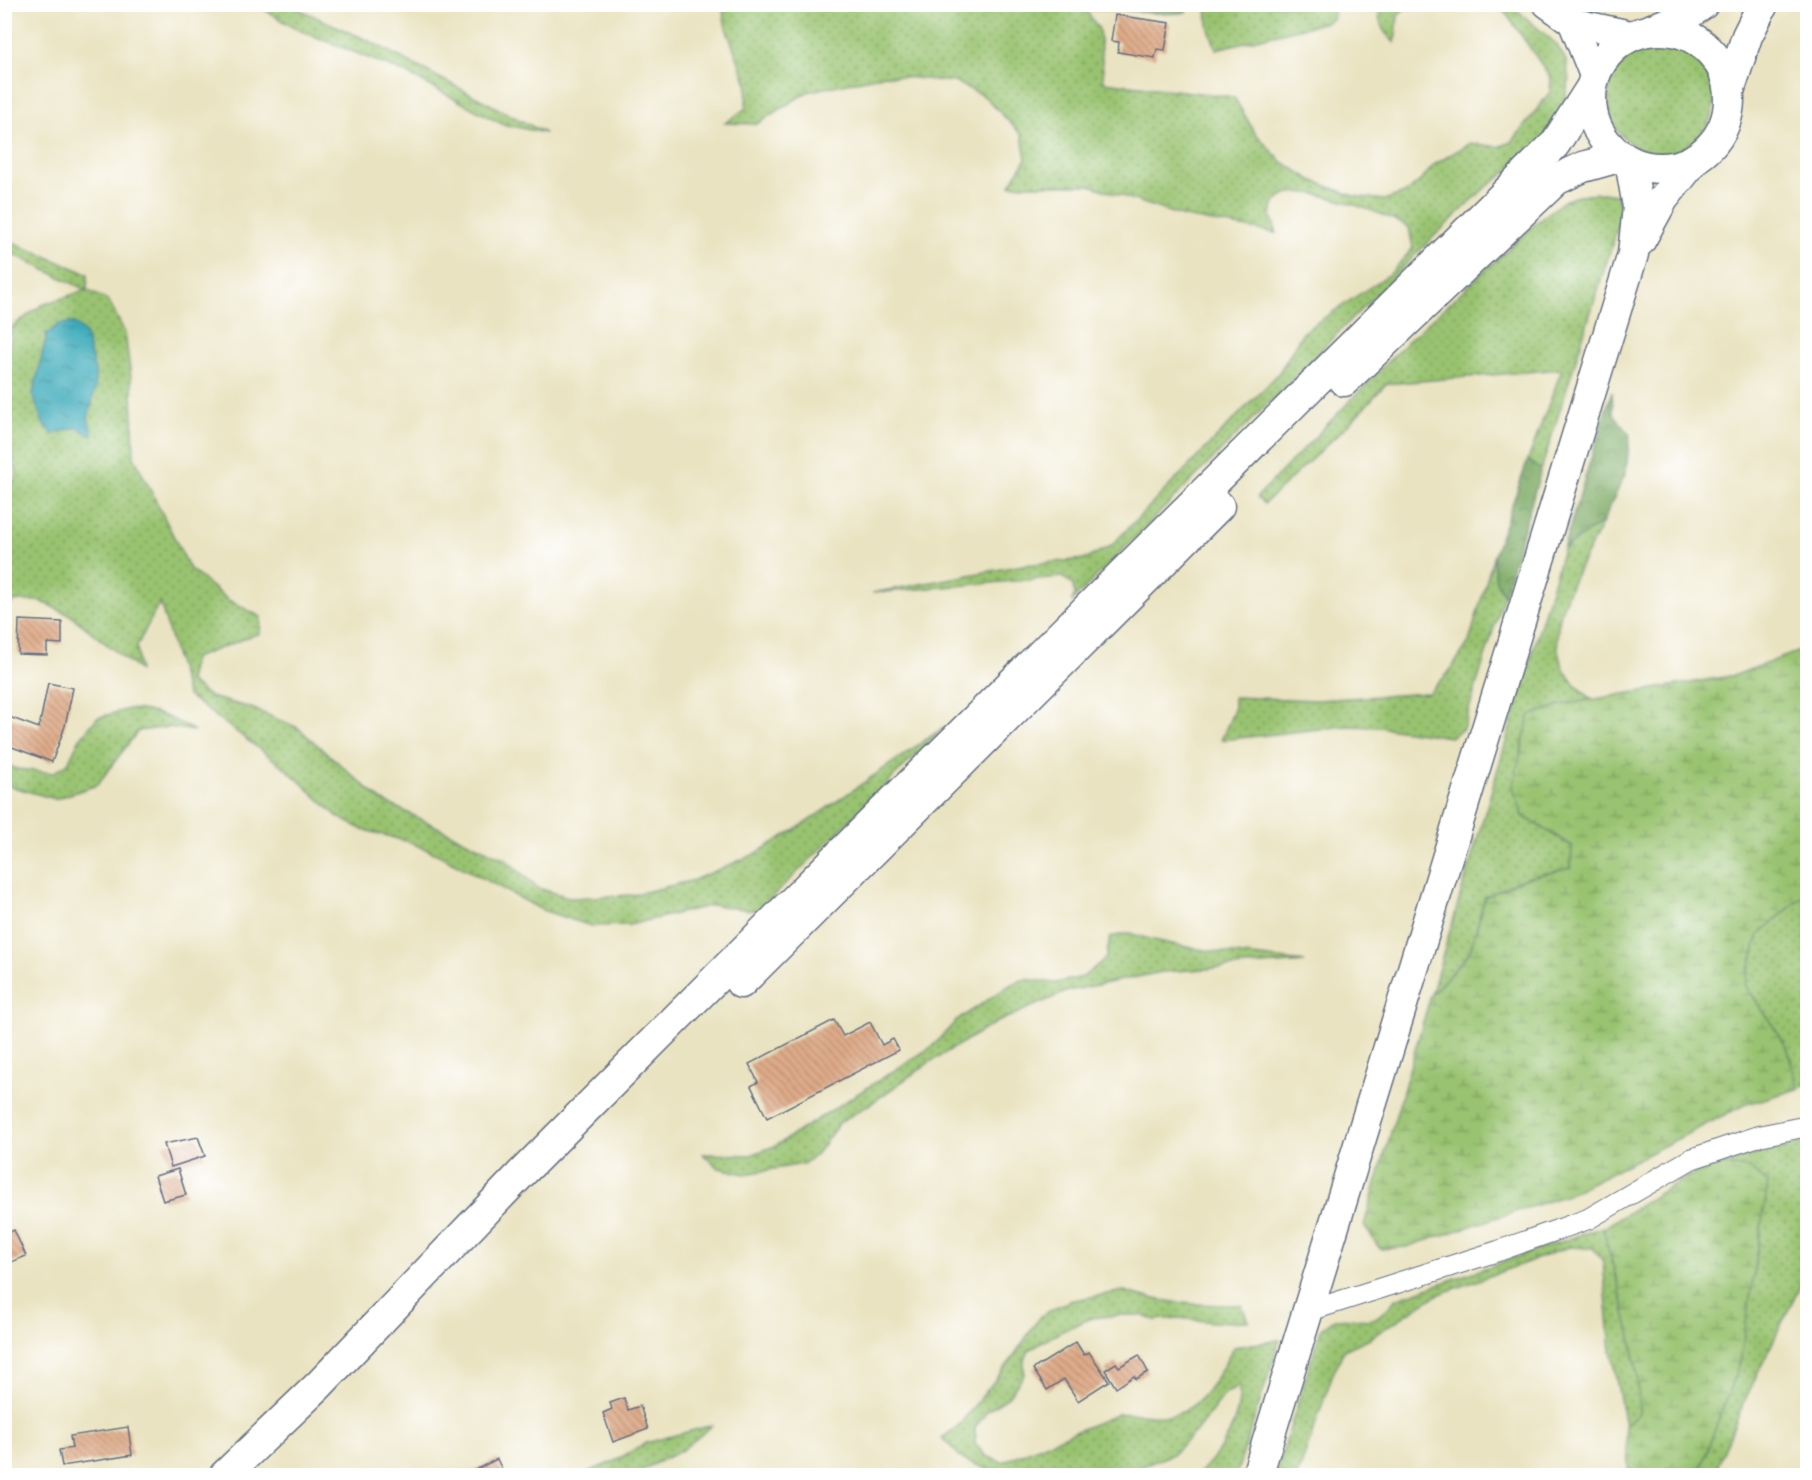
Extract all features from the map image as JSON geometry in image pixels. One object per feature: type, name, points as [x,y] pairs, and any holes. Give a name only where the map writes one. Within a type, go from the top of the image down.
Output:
[{"type":"main road","points":[[1547,4],[1572,22],[1641,32],[1672,30],[1693,37],[1711,51],[1724,69],[1730,91]]},
{"type":"main road","points":[[224,1476],[303,1400],[521,1174],[1555,144],[1609,52],[1641,32],[1684,17],[1703,4]]},
{"type":"main road","points":[[1633,254],[1663,199],[1696,158],[1711,146],[1723,130],[1729,111],[1730,91],[1747,36],[1763,4]]},
{"type":"main road","points":[[1572,22],[1593,82],[1592,113],[1603,137],[1626,159],[1652,167],[1674,166],[1696,158]]},
{"type":"main road","points":[[1257,1476],[1633,254],[1638,207],[1626,159]]},
{"type":"main road","points":[[254,1476],[905,819],[1443,285],[1556,180],[1583,167],[1626,159]]},
{"type":"street","points":[[1309,1311],[1498,1251],[1588,1219],[1691,1159],[1759,1136],[1808,1126]]},
{"type":"green space","points":[[257,5],[290,5],[369,41],[545,133],[502,124],[406,73],[294,28]]},
{"type":"green space","points":[[722,5],[1082,5],[1099,29],[1104,82],[1234,97],[1255,133],[1281,161],[1311,180],[1354,196],[1384,200],[1405,193],[1435,164],[1470,143],[1498,147],[1512,142],[1550,92],[1551,78],[1500,5],[1511,5],[1555,43],[1566,60],[1569,81],[1564,102],[1540,147],[1484,189],[1427,243],[1071,602],[1075,594],[1072,583],[1062,577],[872,593],[1023,565],[1086,559],[1111,546],[1279,373],[1303,332],[1391,273],[1413,248],[1409,227],[1347,202],[1310,194],[1284,195],[1273,204],[1271,216],[1277,233],[1184,217],[1090,185],[1010,185],[1026,159],[1022,135],[984,96],[955,82],[884,75],[807,92],[757,124],[725,123],[746,108],[747,83],[726,28]]},
{"type":"green space","points":[[1064,5],[1186,5],[1186,12],[1085,10]]},
{"type":"green space","points":[[1205,5],[1334,5],[1334,17],[1327,22],[1216,49],[1209,29]]},
{"type":"green space","points":[[1380,5],[1408,5],[1398,16],[1395,43],[1382,26],[1379,16]]},
{"type":"green space","points":[[1661,47],[1681,51],[1698,63],[1710,80],[1714,100],[1710,120],[1698,137],[1681,149],[1661,153],[1641,149],[1624,137],[1612,120],[1608,100],[1612,80],[1624,63],[1641,51]]},
{"type":"green space","points":[[1586,194],[1616,195],[1622,204],[1619,223],[1541,470],[1528,460],[1562,369],[1386,384],[1349,424],[1264,504],[1257,497],[1406,343],[1536,223],[1565,200]]},
{"type":"green space","points":[[5,239],[88,274],[87,290],[109,301],[125,333],[132,385],[134,457],[190,569],[228,600],[261,617],[260,633],[194,658],[189,681],[210,697],[251,708],[298,728],[381,800],[506,860],[538,888],[572,898],[633,895],[694,880],[755,854],[801,826],[944,727],[758,911],[713,905],[629,925],[591,926],[542,910],[439,855],[409,842],[361,829],[338,817],[285,768],[187,695],[160,602],[137,646],[139,670],[70,615],[40,601],[14,601],[5,610],[5,496],[17,474],[11,448],[4,437],[5,364],[8,361],[12,327],[42,305],[86,290],[5,250]],"holes":[[[47,334],[92,436],[77,427],[53,434],[44,425],[33,395]]]},
{"type":"green space","points":[[1612,391],[1613,413],[1630,435],[1626,472],[1603,522],[1563,549]]},
{"type":"green space","points":[[1528,460],[1541,470],[1504,595],[1496,581],[1493,558]]},
{"type":"green space","points":[[1603,522],[1566,598],[1557,639],[1560,659],[1569,677],[1592,700],[1560,705],[1523,816],[1572,846],[1571,868],[1525,878],[1485,897],[1470,952],[1431,995],[1563,549]]},
{"type":"green space","points":[[1493,558],[1496,581],[1504,595],[1463,729],[1450,737],[1379,727],[1346,726],[1221,740],[1234,710],[1234,697],[1317,700],[1429,693],[1449,672],[1469,642]]},
{"type":"green space","points":[[1807,648],[1807,896],[1803,896],[1759,934],[1745,984],[1787,1047],[1798,1089],[1744,1105],[1567,1195],[1406,1247],[1380,1249],[1364,1225],[1431,995],[1470,952],[1485,897],[1525,878],[1571,868],[1572,846],[1523,816],[1513,787],[1529,716],[1560,705],[1736,675]]},
{"type":"green space","points":[[129,709],[163,716],[194,731],[169,727],[138,731],[97,785],[55,799],[5,785],[5,764],[17,769],[53,773],[68,763],[79,740],[97,718]]},
{"type":"green space","points":[[1803,896],[1807,896],[1807,1084],[1798,1089],[1787,1047],[1745,984],[1759,934]]},
{"type":"green space","points":[[1129,933],[1194,948],[1305,962],[1162,972],[1068,991],[995,1023],[930,1062],[839,1123],[816,1155],[803,1164],[745,1174],[719,1168],[703,1154],[751,1155],[777,1145],[933,1046],[956,1021],[1010,985],[1025,979],[1055,983],[1083,977],[1106,958],[1110,937]]},
{"type":"green space","points":[[1807,1142],[1807,1271],[1744,1402],[1714,1475],[1698,1476],[1714,1427],[1749,1168],[1716,1164]]},
{"type":"green space","points":[[1716,1164],[1749,1168],[1768,1183],[1740,1362],[1698,1475],[1629,1475],[1625,1426],[1639,1413],[1636,1366],[1627,1319],[1603,1228],[1686,1177]]},
{"type":"green space","points":[[1603,1227],[1627,1319],[1639,1389],[1640,1413],[1625,1426],[1611,1351],[1603,1261],[1592,1248],[1569,1247],[1435,1296],[1370,1338],[1344,1350],[1332,1376],[1298,1475],[1275,1476],[1321,1329],[1334,1319],[1373,1319],[1396,1299]]},
{"type":"green space","points":[[1124,1291],[1153,1299],[1182,1303],[1242,1305],[1248,1321],[1214,1322],[1179,1318],[1155,1320],[1141,1315],[1091,1318],[1058,1333],[1029,1350],[1024,1363],[1024,1375],[1007,1398],[987,1411],[975,1428],[975,1444],[986,1456],[1002,1462],[1118,1414],[1173,1415],[1196,1403],[1205,1393],[1234,1347],[1280,1340],[1236,1475],[1197,1475],[1214,1457],[1228,1435],[1237,1411],[1239,1386],[1224,1395],[1199,1428],[1173,1454],[1121,1475],[1002,1475],[964,1460],[942,1438],[959,1425],[1012,1359],[1040,1316],[1069,1301]]},
{"type":"green space","points":[[713,1425],[682,1450],[632,1475],[581,1475],[615,1461],[646,1443]]},
{"type":"water","points":[[74,323],[85,333],[95,372],[95,389],[88,418],[93,436],[76,427],[53,434],[44,425],[33,395],[47,334],[60,324]]},
{"type":"building","points":[[1115,15],[1170,23],[1165,50],[1157,49],[1155,58],[1118,52],[1119,42],[1111,41]]},
{"type":"building","points":[[19,620],[62,622],[62,644],[47,643],[47,655],[18,654]]},
{"type":"building","points":[[48,683],[73,688],[65,726],[52,762],[4,744],[4,715],[39,728]]},
{"type":"building","points":[[834,1020],[843,1036],[870,1022],[882,1045],[893,1039],[899,1050],[767,1118],[751,1086],[758,1082],[749,1064]]},
{"type":"building","points":[[198,1137],[205,1156],[171,1167],[164,1144]]},
{"type":"building","points":[[178,1169],[186,1195],[163,1201],[155,1176]]},
{"type":"building","points":[[14,1230],[26,1256],[4,1265],[4,1235]]},
{"type":"building","points":[[1076,1342],[1084,1355],[1089,1352],[1109,1381],[1078,1401],[1064,1379],[1047,1390],[1033,1369]]},
{"type":"building","points":[[1139,1355],[1148,1372],[1136,1379],[1134,1376],[1116,1388],[1105,1370],[1116,1363],[1119,1367]]},
{"type":"building","points":[[624,1398],[628,1410],[640,1406],[648,1429],[613,1442],[603,1413],[612,1409],[610,1403]]},
{"type":"building","points":[[128,1427],[132,1455],[62,1466],[59,1450],[72,1448],[70,1436]]},
{"type":"building","points":[[497,1459],[505,1476],[463,1476]]}]
